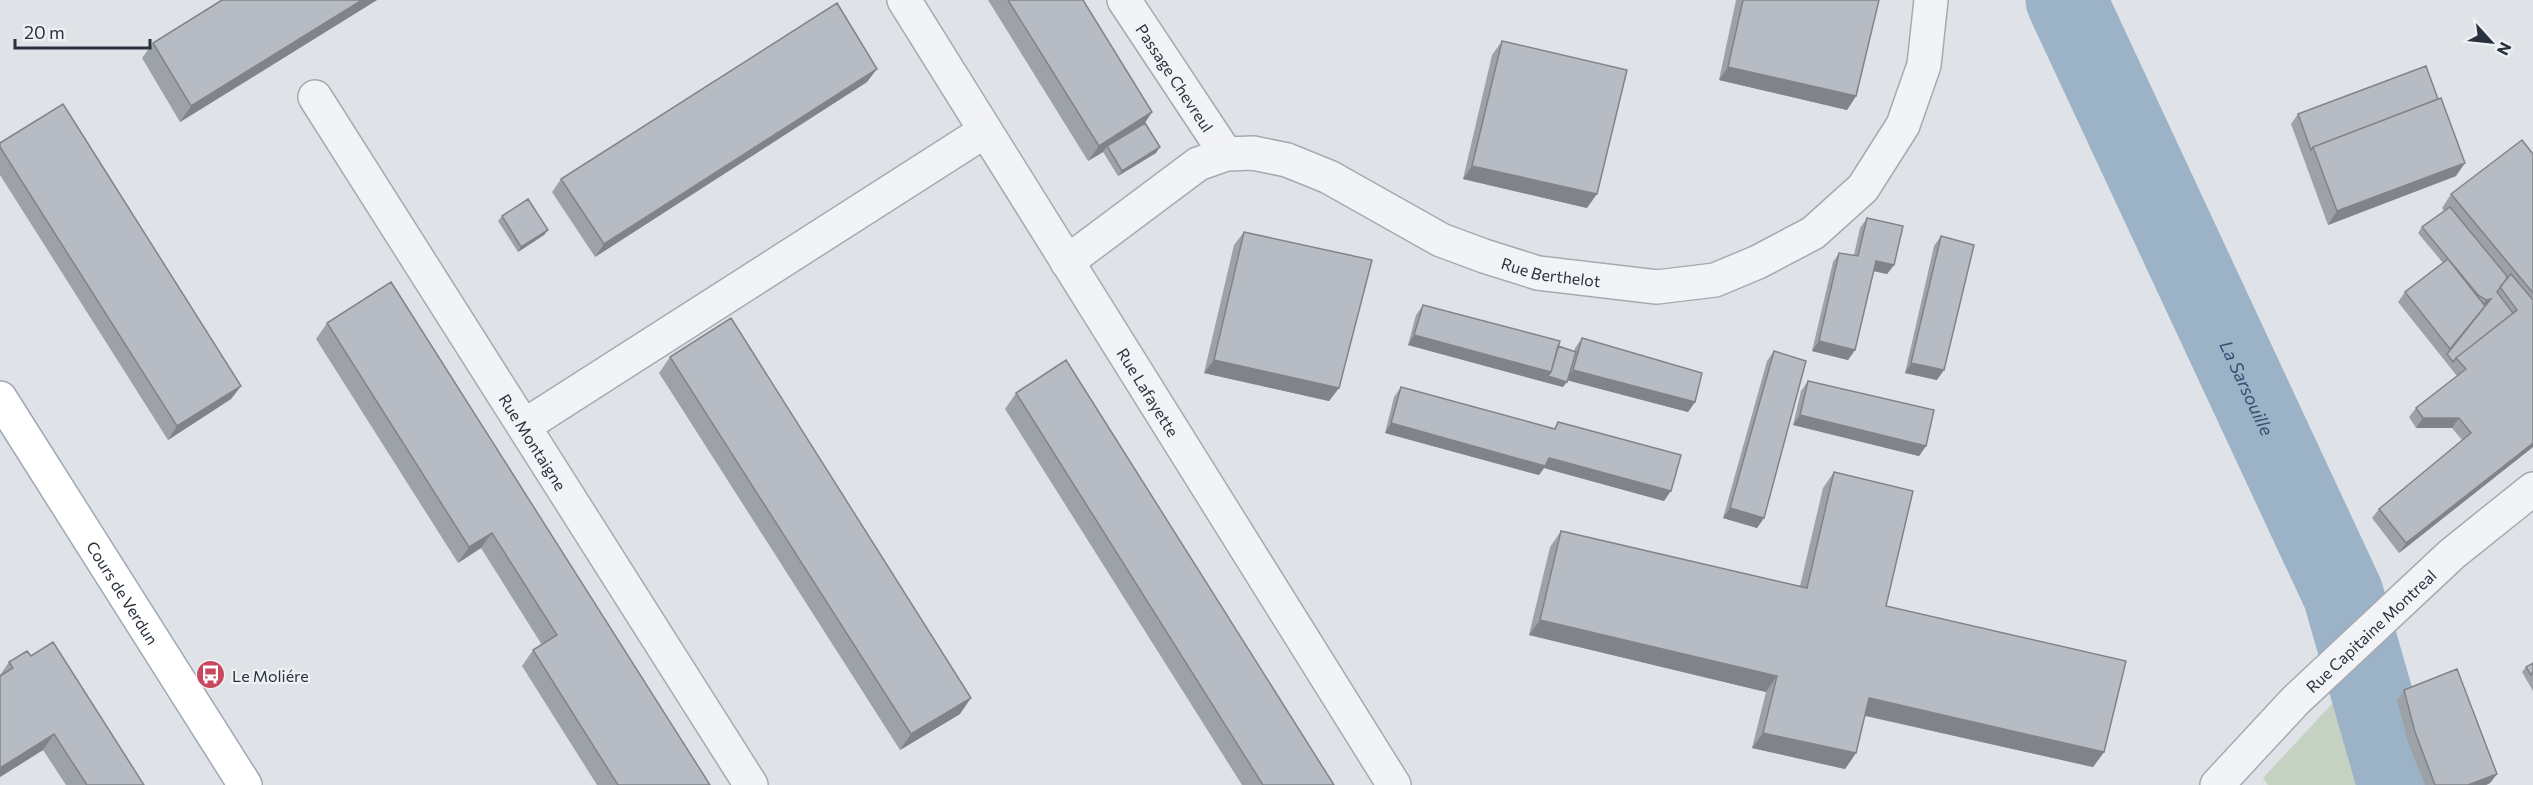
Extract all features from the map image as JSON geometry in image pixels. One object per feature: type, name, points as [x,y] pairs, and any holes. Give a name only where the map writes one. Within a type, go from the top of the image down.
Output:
[{"type":"main road","name":"Cours de Verdun","points":[[0,398],[244,785]]},
{"type":"street","name":"Rue Lafayette","points":[[904,0],[1394,785]]},
{"type":"street","name":"Passage Chevreul","points":[[1124,0],[1226,154]]},
{"type":"street","name":"Rue Berthelot","points":[[1067,262],[1198,164],[1226,154],[1253,153],[1287,160],[1329,177],[1441,240],[1538,273],[1657,287],[1715,280],[1758,262],[1813,233],[1863,188],[1903,125],[1924,65],[1931,0]]},
{"type":"street","name":"Rue Montaigne","points":[[315,97],[752,785]]},
{"type":"street","points":[[524,426],[985,130]]},
{"type":"street","name":"Rue Capitaine Montreal","points":[[2217,785],[2295,701],[2404,598],[2452,554],[2533,489]]},
{"type":"green space","points":[[2357,677],[2392,785],[2268,785],[2263,778]]},
{"type":"building","points":[[222,0],[362,0],[191,106],[153,43]]},
{"type":"building","points":[[1008,0],[1083,0],[1152,112],[1099,146]]},
{"type":"building","points":[[1743,0],[1879,0],[1856,96],[1728,67]]},
{"type":"building","points":[[837,3],[877,69],[604,244],[561,179]]},
{"type":"building","points":[[1502,41],[1627,70],[1597,194],[1472,166]]},
{"type":"building","points":[[2426,66],[2438,99],[2313,147],[2311,150],[2298,114]]},
{"type":"building","points":[[2441,98],[2465,163],[2337,211],[2313,147]]},
{"type":"building","points":[[63,104],[241,386],[177,426],[0,147],[0,143]]},
{"type":"building","points":[[1145,123],[1160,147],[1122,171],[1107,146]]},
{"type":"building","points":[[2522,140],[2533,154],[2533,293],[2451,194]]},
{"type":"building","points":[[528,199],[548,230],[521,247],[502,216]]},
{"type":"building","points":[[2450,207],[2506,275],[2507,278],[2497,292],[2513,313],[2453,362],[2447,354],[2491,299],[2486,300],[2478,295],[2422,227]]},
{"type":"building","points":[[1867,218],[1903,226],[1894,265],[1876,261],[1855,350],[1819,341],[1839,253],[1858,256]]},
{"type":"building","points":[[1244,232],[1372,260],[1339,388],[1214,360]]},
{"type":"building","points":[[1941,236],[1974,245],[1944,370],[1911,363]]},
{"type":"building","points":[[2448,259],[2485,306],[2450,349],[2405,292]]},
{"type":"building","points":[[2511,274],[2533,300],[2533,443],[2406,543],[2379,509],[2471,433],[2459,418],[2423,418],[2416,408],[2466,369],[2456,358],[2517,310],[2500,287]]},
{"type":"building","points":[[391,282],[710,785],[618,785],[533,650],[557,635],[492,533],[469,547],[327,323]]},
{"type":"building","points":[[1423,305],[1560,341],[1551,372],[1414,335]]},
{"type":"building","points":[[731,318],[971,698],[911,734],[670,357]]},
{"type":"building","points":[[1582,338],[1702,373],[1695,402],[1573,370]]},
{"type":"building","points":[[1558,346],[1576,352],[1567,382],[1548,376]]},
{"type":"building","points":[[1774,351],[1806,361],[1764,518],[1730,508]]},
{"type":"building","points":[[1066,360],[1334,785],[1263,785],[1016,393]]},
{"type":"building","points":[[1808,381],[1934,410],[1926,446],[1800,415]]},
{"type":"building","points":[[1401,387],[1555,429],[1558,422],[1681,455],[1671,491],[1549,458],[1545,466],[1391,423]]},
{"type":"building","points":[[1834,472],[1913,491],[1886,606],[2126,661],[2104,752],[1869,698],[1856,753],[1763,733],[1777,676],[1540,620],[1561,531],[1807,588]]},
{"type":"building","points":[[53,642],[144,785],[87,785],[54,734],[0,768],[0,676],[13,668],[9,662],[27,651],[31,656]]},
{"type":"building","points":[[2533,663],[2533,672],[2531,675],[2526,667]]},
{"type":"building","points":[[2457,669],[2497,774],[2468,785],[2435,785],[2415,732],[2404,690]]},
{"type":"waterway","name":"La Sarsouille","points":[[2066,0],[2343,594],[2398,785]]},
{"type":"place","name":"Le Moliére","points":[[211,675]]}]
